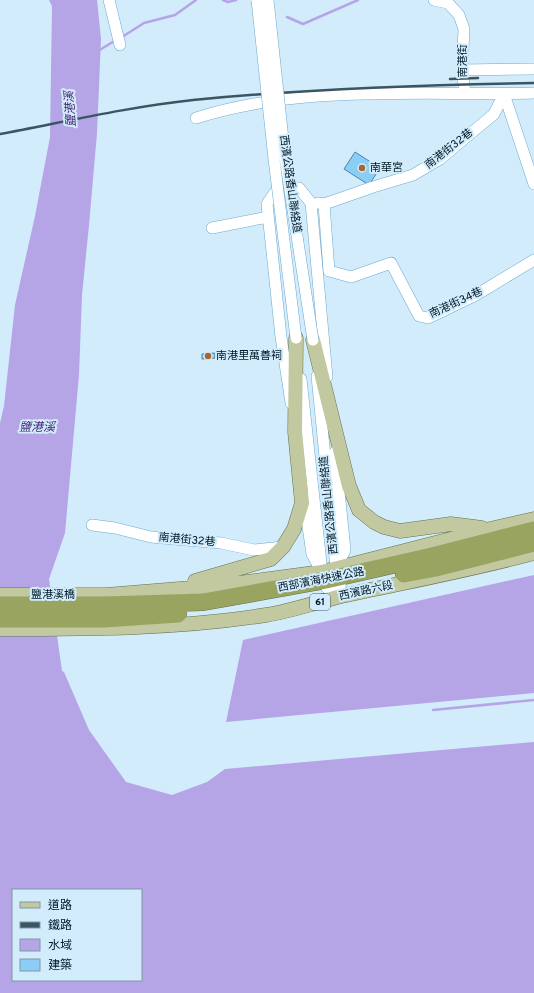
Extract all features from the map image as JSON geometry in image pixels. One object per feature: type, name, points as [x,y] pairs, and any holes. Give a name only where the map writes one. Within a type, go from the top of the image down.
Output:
[{"type":"highway","name":"西部濱海快速公路","points":[[333,581],[534,530]]},
{"type":"highway","name":"西部濱海快速公路","points":[[104,612],[203,602],[333,581],[436,568],[534,543]]},
{"type":"highway","name":"鹽港溪橋","points":[[0,605],[104,612]]},
{"type":"highway","name":"61","points":[[0,618],[104,612]]},
{"type":"main road","points":[[151,591],[204,579],[271,559],[283,547],[294,529],[302,503],[295,432],[296,338]]},
{"type":"main road","points":[[313,340],[349,486],[359,510],[374,522],[384,527],[400,530],[450,524],[490,529]]},
{"type":"main road","name":"西濱路六段","points":[[104,612],[169,626],[266,615],[333,581],[490,529],[534,519]]},
{"type":"main road","name":"西濱路六段","points":[[104,612],[151,591],[216,586],[333,581],[493,564],[534,552]]},
{"type":"main road","name":"鹽港溪橋","points":[[0,595],[104,612]]},
{"type":"main road","name":"61","points":[[0,629],[104,612]]},
{"type":"street","points":[[109,0],[119,41]]},
{"type":"street","name":"西濱公路香山聯絡道","points":[[257,0],[274,159],[296,338],[333,581]]},
{"type":"street","name":"西濱公路香山聯絡道","points":[[268,0],[285,158],[313,340],[333,581]]},
{"type":"street","name":"南港街","points":[[434,0],[448,4],[459,15],[464,29],[462,70],[465,93],[534,93]]},
{"type":"street","points":[[462,70],[534,69]]},
{"type":"street","points":[[196,118],[221,110],[307,97],[400,93],[465,93]]},
{"type":"street","points":[[504,94],[534,184]]},
{"type":"street","name":"南港街32巷","points":[[311,203],[324,204],[413,175],[440,158],[494,114],[504,94]]},
{"type":"street","points":[[299,188],[311,203],[345,550],[333,581],[312,554],[281,337],[266,204],[275,192],[299,188]]},
{"type":"street","name":"南港街34巷","points":[[324,204],[329,271],[351,276],[391,264],[419,316],[428,318],[442,312],[476,295],[534,260]]},
{"type":"street","points":[[212,228],[268,216]]},
{"type":"street","name":"南港街32巷","points":[[92,525],[115,528],[151,537],[221,543],[254,550],[283,547]]},
{"type":"water","name":"鹽港溪","points":[[49,0],[97,0],[101,39],[97,133],[82,295],[79,375],[65,533],[49,579],[62,671],[64,672],[89,730],[126,782],[172,795],[207,782],[225,769],[534,742],[534,993],[0,993],[0,423],[4,406],[15,305],[35,216],[50,137],[52,6]]},
{"type":"water","points":[[534,575],[534,693],[226,722],[243,640]]},
{"type":"building","name":"南華宮","points":[[355,152],[380,168],[369,185],[344,169]]},
{"type":"building","name":"南港里萬善祠","points":[[215,353],[215,358],[202,359],[202,354]]},
{"type":"waterway","points":[[122,37],[144,23],[175,15],[196,0]]},
{"type":"waterway","points":[[223,0],[228,2],[236,0]]},
{"type":"waterway","points":[[287,17],[303,24],[358,0]]},
{"type":"waterway","points":[[98,51],[116,40]]},
{"type":"waterway","points":[[433,710],[534,700]]},
{"type":"railway","points":[[450,79],[478,78]]},
{"type":"railway","points":[[0,134],[120,111],[193,100],[363,88],[534,83]]},
{"type":"place","name":"南華宮","points":[[362,168]]},
{"type":"place","name":"南港里萬善祠","points":[[208,356]]}]
